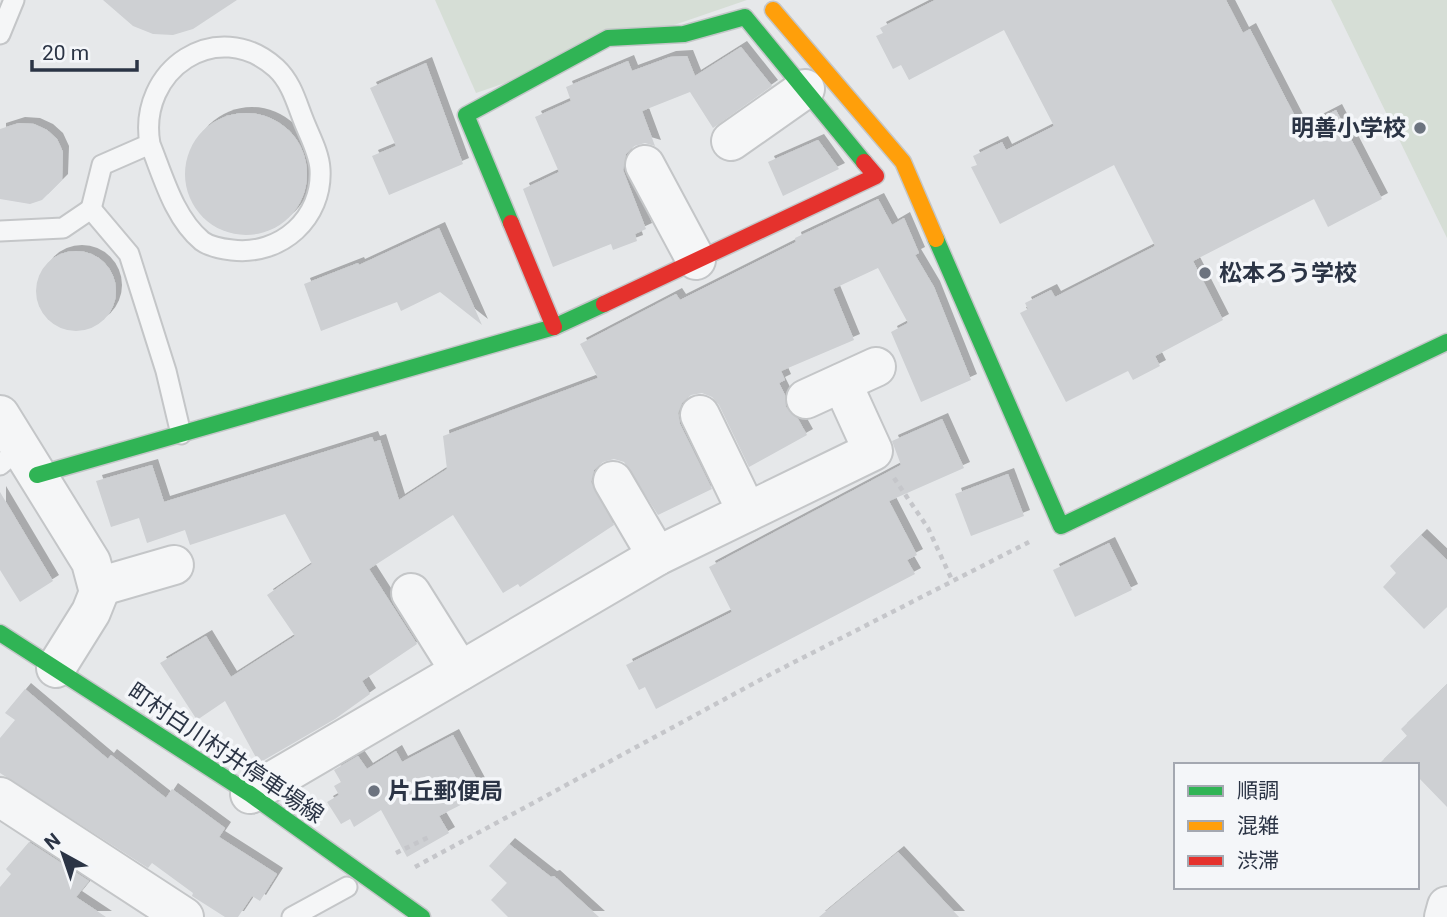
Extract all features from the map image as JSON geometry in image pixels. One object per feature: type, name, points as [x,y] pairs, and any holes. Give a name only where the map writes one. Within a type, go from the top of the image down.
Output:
[{"type":"street","points":[[765,0],[903,162],[1061,526],[1447,342]]},
{"type":"street","points":[[19,463],[181,434],[554,327],[876,176],[745,17],[684,34],[608,38],[466,115],[554,327]]},
{"type":"street","points":[[731,141],[804,89]]},
{"type":"street","points":[[645,165],[696,260]]},
{"type":"street","points":[[806,399],[876,367]]},
{"type":"street","points":[[250,794],[657,556],[873,451],[842,383]]},
{"type":"street","points":[[0,415],[19,463],[91,562],[98,587],[91,612],[56,668]]},
{"type":"street","points":[[699,415],[747,512]]},
{"type":"street","points":[[613,481],[657,556]]},
{"type":"street","points":[[98,587],[174,565]]},
{"type":"street","points":[[411,593],[460,671]]},
{"type":"street","name":"町村白川村井停車場線","points":[[0,633],[250,794],[422,917]]},
{"type":"street","points":[[0,797],[184,917]]},
{"type":"street","points":[[1444,917],[1447,906]]},
{"type":"lane","points":[[0,34],[14,0]]},
{"type":"lane","points":[[211,48],[236,48],[255,54],[275,68],[289,83],[320,160],[321,185],[316,205],[304,223],[279,243],[250,252],[221,249],[203,242],[180,215],[150,144],[146,122],[154,94],[169,72],[187,57],[211,48]]},
{"type":"lane","points":[[0,231],[63,228],[91,209],[102,165],[150,144]]},
{"type":"lane","points":[[91,209],[129,254],[166,371],[181,434]]},
{"type":"lane","points":[[292,917],[348,887]]},
{"type":"path","points":[[873,451],[928,528],[953,580]]},
{"type":"path","points":[[381,886],[771,674],[1061,526]]},
{"type":"path","points":[[395,853],[430,836]]},
{"type":"shaded area","points":[[435,0],[747,0],[476,93]]},
{"type":"shaded area","name":"明善小学校","points":[[1331,0],[1447,0],[1447,238],[1340,18]]},
{"type":"building","points":[[103,0],[237,0],[193,29],[173,35],[153,34],[133,26]]},
{"type":"building","points":[[935,0],[1226,0],[1243,33],[1250,29],[1301,128],[1336,110],[1382,199],[1328,227],[1314,199],[1193,261],[1223,320],[1155,356],[1160,366],[1133,380],[1128,371],[1066,402],[1020,313],[1028,309],[1025,303],[1051,290],[1055,297],[1155,246],[1114,165],[1000,224],[971,167],[977,165],[973,156],[1002,142],[1006,150],[1054,126],[1004,30],[909,80],[901,65],[893,69],[876,36],[883,33],[880,28]]},
{"type":"building","points":[[741,47],[772,86],[713,128],[690,92],[642,111],[655,146],[645,143],[634,146],[626,154],[623,170],[646,229],[635,234],[637,241],[613,250],[611,244],[553,267],[523,189],[559,172],[535,117],[571,101],[566,87],[628,61],[632,71],[670,57],[687,56],[695,76]]},
{"type":"building","points":[[426,63],[463,164],[389,195],[372,156],[396,146],[370,88]]},
{"type":"building","points":[[246,113],[269,118],[289,131],[302,151],[307,174],[302,197],[289,217],[269,230],[246,235],[223,230],[203,217],[190,197],[185,174],[190,151],[203,131],[223,118]]},
{"type":"building","points":[[19,123],[34,124],[47,130],[57,139],[63,152],[62,180],[42,200],[30,204],[0,199],[0,129]]},
{"type":"building","points":[[818,140],[839,169],[783,196],[768,162]]},
{"type":"building","points":[[878,199],[892,225],[904,218],[919,253],[915,255],[934,287],[971,380],[921,402],[891,332],[908,323],[878,268],[833,289],[854,340],[781,371],[785,380],[779,383],[785,395],[786,407],[798,419],[807,435],[749,467],[719,405],[712,397],[702,393],[691,395],[682,403],[678,413],[680,424],[712,489],[658,515],[624,462],[614,459],[603,462],[594,470],[591,482],[614,525],[520,587],[518,584],[503,593],[453,515],[369,569],[417,644],[362,681],[370,694],[335,719],[259,763],[225,701],[197,720],[160,663],[206,636],[231,677],[295,636],[267,595],[312,564],[285,514],[190,545],[185,530],[147,543],[139,518],[111,527],[96,481],[152,465],[164,502],[372,437],[374,442],[380,440],[399,500],[447,469],[443,436],[598,378],[580,344],[676,294],[680,300],[796,242],[795,238]]},
{"type":"building","points":[[439,228],[482,325],[440,292],[401,311],[397,302],[321,331],[304,284],[358,263],[359,265]]},
{"type":"building","points":[[68,251],[84,251],[105,262],[116,283],[116,299],[105,320],[84,331],[68,331],[54,325],[42,313],[36,299],[36,283],[42,269],[54,257]]},
{"type":"building","points":[[942,419],[964,468],[889,501],[917,555],[907,560],[915,574],[656,709],[645,687],[639,690],[626,665],[732,612],[709,567],[901,465],[892,441]]},
{"type":"building","points":[[1008,474],[1024,516],[971,536],[955,494]]},
{"type":"building","points":[[0,492],[53,581],[20,602],[0,570]]},
{"type":"building","points":[[1421,535],[1447,560],[1447,607],[1424,629],[1383,587],[1396,573],[1390,566]]},
{"type":"building","points":[[1109,543],[1132,590],[1075,617],[1053,570]]},
{"type":"building","points":[[1447,684],[1447,807],[1419,778],[1419,763],[1380,763],[1407,736],[1401,729]]},
{"type":"building","points":[[25,689],[108,759],[111,755],[166,798],[172,789],[225,828],[219,837],[277,874],[260,901],[252,896],[238,917],[225,917],[192,896],[193,893],[152,863],[148,868],[0,773],[0,738],[15,720],[5,713]]},
{"type":"building","points":[[453,735],[484,793],[439,816],[449,833],[407,857],[381,810],[354,827],[350,819],[341,824],[327,802],[339,795],[334,786],[341,782],[334,770],[358,756],[367,769],[396,751],[402,762]]},
{"type":"building","points":[[29,842],[89,881],[76,897],[106,917],[0,917],[0,887],[11,874],[6,869]]},
{"type":"building","points":[[509,844],[551,877],[554,876],[599,917],[508,917],[491,900],[507,883],[489,866]]},
{"type":"building","points":[[898,852],[959,917],[819,917]]},
{"type":"traffic: fast","points":[[511,223],[466,115],[608,38],[684,34],[745,17],[864,162]]},
{"type":"traffic: fast","points":[[936,239],[1061,526],[1447,342]]},
{"type":"traffic: fast","points":[[37,475],[554,327],[604,304]]},
{"type":"traffic: fast","points":[[0,633],[250,794],[422,917]]},
{"type":"traffic: slow","points":[[773,10],[903,162],[936,239]]},
{"type":"traffic: jam","points":[[604,304],[876,176],[864,162]]},
{"type":"traffic: jam","points":[[511,223],[554,327]]},
{"type":"place","name":"明善小学校","points":[[1420,128]]},
{"type":"place","name":"松本ろう学校","points":[[1205,273]]},
{"type":"place","name":"片丘郵便局","points":[[374,791]]}]
